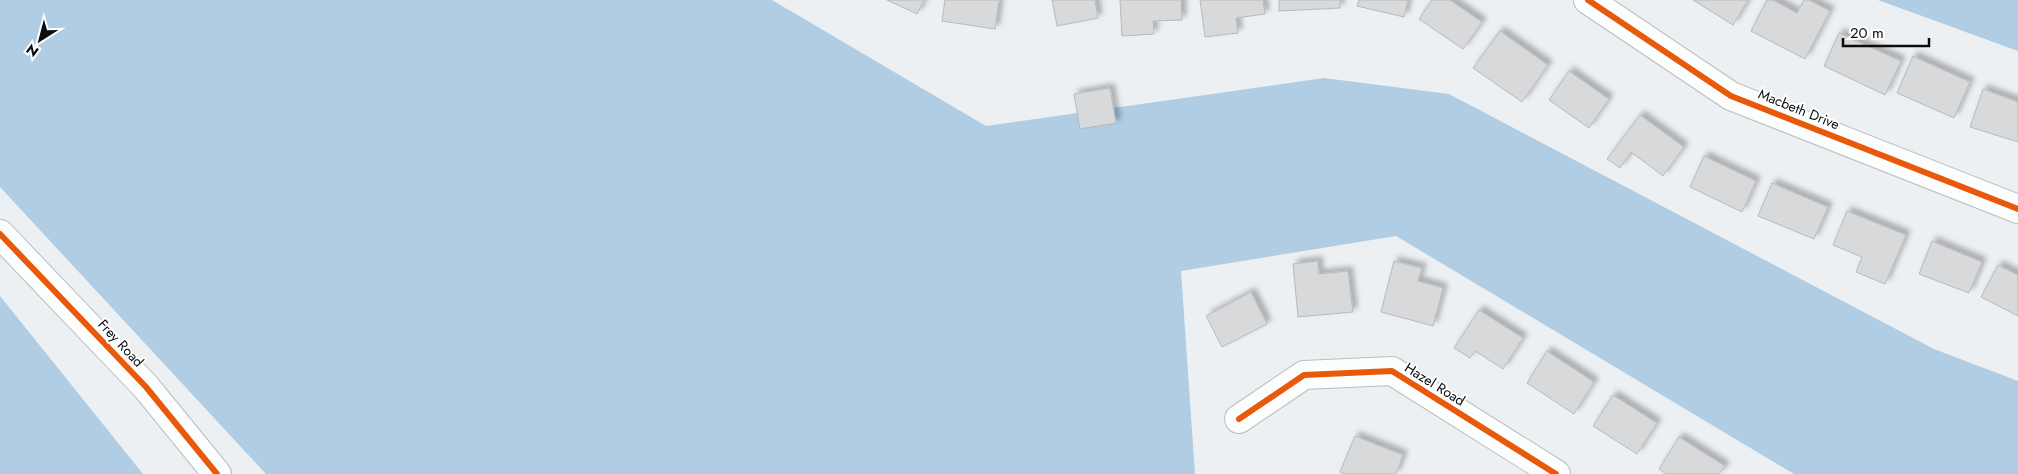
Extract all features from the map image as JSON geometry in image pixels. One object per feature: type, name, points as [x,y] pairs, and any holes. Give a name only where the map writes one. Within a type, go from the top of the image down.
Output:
[{"type":"street","name":"Macbeth Drive","points":[[1588,0],[1731,96],[2018,209]]},
{"type":"street","name":"Frey Road","points":[[0,234],[146,387],[217,474]]},
{"type":"street","name":"Hazel Road","points":[[1239,419],[1304,374],[1392,371],[1556,474]]},
{"type":"shaded area","points":[[0,0],[772,0],[986,126],[1324,78],[1449,94],[1934,349],[2018,381],[2018,474],[1794,474],[1396,236],[1181,271],[1195,474],[266,474],[0,187]]},
{"type":"shaded area","points":[[1878,0],[2018,0],[2018,51]]},
{"type":"shaded area","points":[[0,296],[143,474],[0,474]]},
{"type":"building","points":[[887,0],[924,0],[917,14]]},
{"type":"building","points":[[945,0],[999,0],[995,29],[942,21]]},
{"type":"building","points":[[1052,0],[1095,0],[1098,18],[1057,26]]},
{"type":"building","points":[[1120,0],[1181,0],[1182,20],[1153,21],[1154,34],[1122,36]]},
{"type":"building","points":[[1200,0],[1263,0],[1265,14],[1236,18],[1238,33],[1205,37]]},
{"type":"building","points":[[1279,0],[1340,0],[1340,8],[1279,11]]},
{"type":"building","points":[[1359,0],[1408,0],[1404,17],[1357,6]]},
{"type":"building","points":[[1432,0],[1450,0],[1482,22],[1463,49],[1419,19]]},
{"type":"building","points":[[1693,0],[1748,0],[1733,25]]},
{"type":"building","points":[[1767,0],[1773,0],[1797,13],[1804,0],[1809,0],[1830,11],[1805,59],[1751,31]]},
{"type":"building","points":[[1500,31],[1548,65],[1522,102],[1473,68]]},
{"type":"building","points":[[1839,33],[1901,61],[1885,95],[1824,66]]},
{"type":"building","points":[[1913,56],[1970,82],[1954,118],[1897,93]]},
{"type":"building","points":[[1569,71],[1609,99],[1589,128],[1549,100]]},
{"type":"building","points":[[1110,88],[1116,123],[1080,129],[1074,94]]},
{"type":"building","points":[[1983,89],[2018,102],[2018,142],[1970,127]]},
{"type":"building","points":[[1640,115],[1684,147],[1663,176],[1631,152],[1620,168],[1607,159]]},
{"type":"building","points":[[1704,156],[1756,181],[1742,212],[1690,187]]},
{"type":"building","points":[[1772,183],[1828,207],[1814,239],[1758,216]]},
{"type":"building","points":[[1847,211],[1906,235],[1885,284],[1856,272],[1862,257],[1833,245]]},
{"type":"building","points":[[1932,241],[1982,262],[1969,293],[1919,274]]},
{"type":"building","points":[[1318,261],[1319,274],[1348,271],[1353,312],[1298,317],[1293,264]]},
{"type":"building","points":[[1394,261],[1422,268],[1418,281],[1443,288],[1433,326],[1381,312]]},
{"type":"building","points":[[1998,265],[2018,275],[2018,316],[1981,297]]},
{"type":"building","points":[[1251,292],[1267,324],[1222,347],[1206,316]]},
{"type":"building","points":[[1479,310],[1523,338],[1503,369],[1475,351],[1470,358],[1454,348]]},
{"type":"building","points":[[1547,351],[1594,382],[1574,414],[1527,383]]},
{"type":"building","points":[[1613,395],[1657,423],[1637,454],[1593,426]]},
{"type":"building","points":[[1355,436],[1403,455],[1396,474],[1345,474],[1340,472]]},
{"type":"building","points":[[1679,437],[1725,466],[1719,474],[1666,474],[1659,469]]},
{"type":"cycle path","points":[[1588,0],[1731,96],[2018,209]]},
{"type":"cycle path","points":[[0,234],[146,387],[217,474]]},
{"type":"cycle path","points":[[1239,419],[1304,375],[1392,371],[1556,474]]}]
